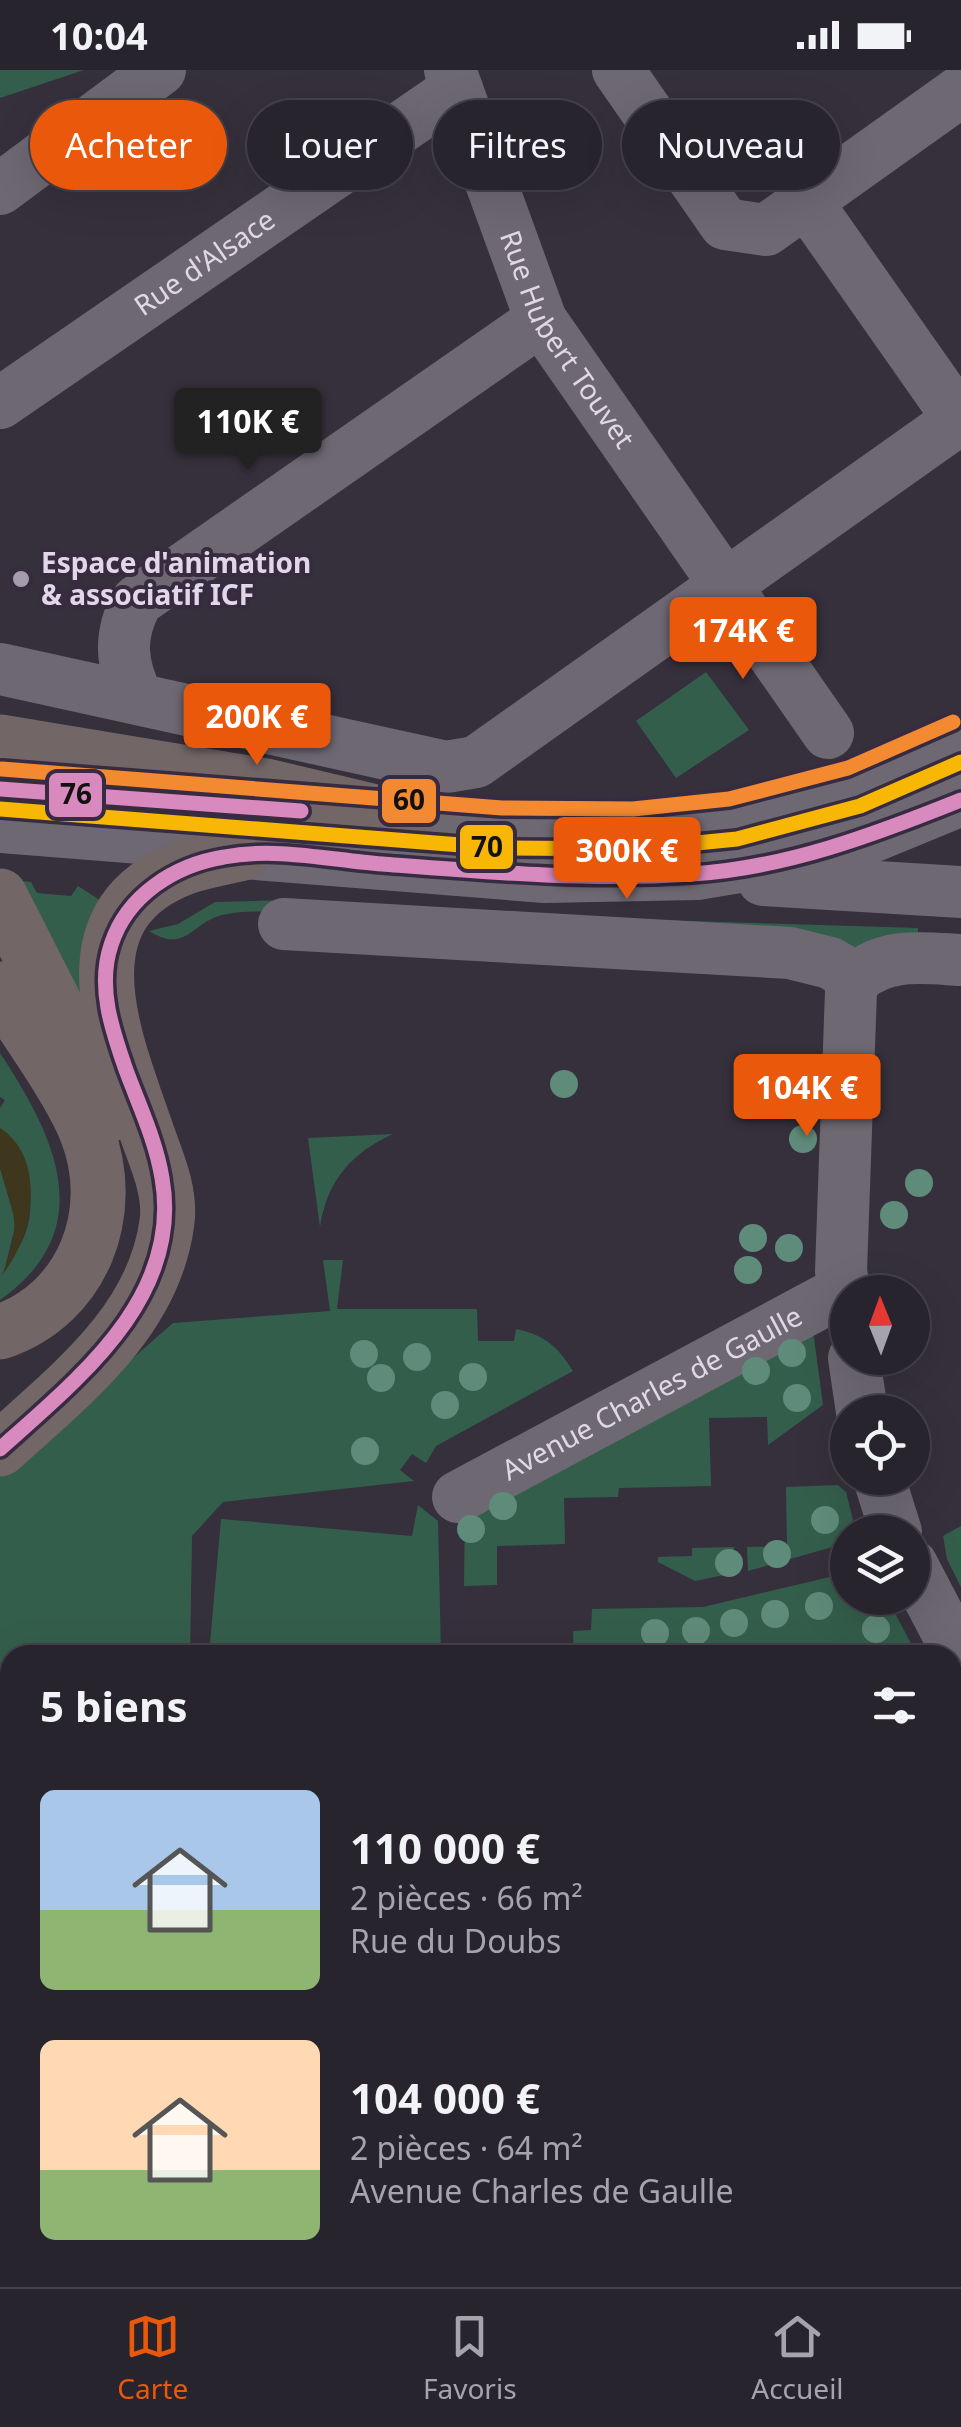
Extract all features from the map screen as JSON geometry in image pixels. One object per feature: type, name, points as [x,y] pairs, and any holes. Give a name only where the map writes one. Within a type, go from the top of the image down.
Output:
[{"type":"highway","points":[[0,742],[266,786],[405,819]]},
{"type":"highway","points":[[0,1449],[126,1329],[155,1271],[168,1219],[163,1179],[104,998],[108,953],[116,932],[137,900],[166,877],[242,854]]},
{"type":"highway","points":[[0,896],[131,1155],[142,1189],[142,1240],[128,1288],[91,1338],[0,1414]]},
{"type":"highway","points":[[0,989],[86,1132],[99,1185],[95,1236],[74,1277],[49,1307],[0,1332]]},
{"type":"street","points":[[0,190],[160,70]]},
{"type":"street","points":[[618,70],[724,224],[786,215],[961,90]]},
{"type":"street","name":"Rue Hubert Touvet","points":[[453,80],[541,320],[828,733]]},
{"type":"street","name":"Rue d'Alsace","points":[[0,403],[453,80]]},
{"type":"street","points":[[0,668],[446,768],[476,762],[500,749],[960,419],[786,215]]},
{"type":"street","points":[[138,699],[126,674],[122,648],[125,624],[137,601],[541,320]]},
{"type":"street","points":[[0,788],[502,828],[634,829],[734,818],[855,787],[961,740]]},
{"type":"street","points":[[697,874],[794,858],[858,840],[961,800]]},
{"type":"street","points":[[0,827],[166,840],[242,854],[545,877],[697,874],[961,892]]},
{"type":"street","points":[[284,924],[790,953],[830,963],[856,978],[871,966],[895,958],[961,960]]},
{"type":"street","name":"Avenue Charles de Gaulle","points":[[842,1275],[851,991],[856,978]]},
{"type":"street","name":"Avenue Charles de Gaulle","points":[[458,1497],[830,1308]]},
{"type":"street","points":[[930,1599],[954,1645]]},
{"type":"green space","points":[[0,70],[84,70],[0,98]]},
{"type":"green space","points":[[706,672],[749,730],[676,778],[636,721]]},
{"type":"green space","points":[[9,880],[31,882],[37,893],[71,896],[78,886],[109,906],[90,1017]]},
{"type":"green space","points":[[288,900],[531,916],[918,928],[918,940],[870,948],[287,911],[222,915],[180,938],[161,937],[149,931],[178,924],[215,902]]},
{"type":"green space","points":[[0,1053],[38,1117],[51,1150],[59,1213],[50,1243],[31,1272],[0,1300],[0,1168],[16,1223],[4,1272],[24,1237],[30,1194],[18,1149],[0,1128],[0,1108],[5,1100],[0,1097]]},
{"type":"green space","points":[[393,1134],[365,1150],[343,1170],[328,1196],[320,1227],[308,1138]]},
{"type":"green space","points":[[323,1260],[343,1260],[337,1309],[477,1309],[478,1341],[514,1341],[516,1329],[526,1332],[550,1343],[573,1371],[436,1446],[426,1463],[412,1454],[400,1470],[414,1481],[223,1502],[192,1536],[190,1645],[0,1645],[0,1474],[173,1323],[330,1311]]},
{"type":"green space","points":[[812,1323],[823,1405],[768,1445],[767,1417],[709,1418],[711,1486],[619,1488],[618,1497],[564,1498],[565,1544],[497,1546],[497,1585],[464,1586],[465,1510]]},
{"type":"green space","points":[[830,1485],[830,1495],[847,1495],[852,1515],[830,1515],[830,1548],[748,1571],[747,1547],[787,1546],[786,1487]]},
{"type":"green space","points":[[418,1505],[438,1521],[441,1645],[210,1645],[221,1519],[412,1536]]},
{"type":"green space","points":[[961,1526],[961,1587],[947,1559],[943,1536]]},
{"type":"green space","points":[[734,1547],[734,1573],[695,1581],[658,1562],[658,1557],[692,1556],[692,1548]]},
{"type":"green space","points":[[830,1577],[830,1615],[896,1615],[912,1645],[574,1645],[573,1631],[591,1630],[592,1609],[703,1607]]},
{"type":"sand","points":[[0,1128],[25,1159],[31,1199],[22,1241],[2,1275],[13,1243],[14,1220],[0,1168]]},
{"type":"transit line","name":"60","points":[[2,769],[502,808],[633,809],[729,799],[848,768],[953,722]]},
{"type":"transit line","name":"70","points":[[0,809],[499,848],[636,849],[737,839],[860,806],[961,762]]},
{"type":"transit line","name":"76","points":[[0,789],[301,811]]},
{"type":"transit line","name":"76","points":[[0,1449],[62,1393],[119,1332],[157,1261],[164,1221],[162,1178],[111,1024],[105,977],[118,927],[155,885],[206,861],[264,853],[537,875],[615,877],[727,871],[829,848],[961,800]]},
{"type":"place","name":"Espace d'animation & associatif ICF","points":[[21,579]]}]
